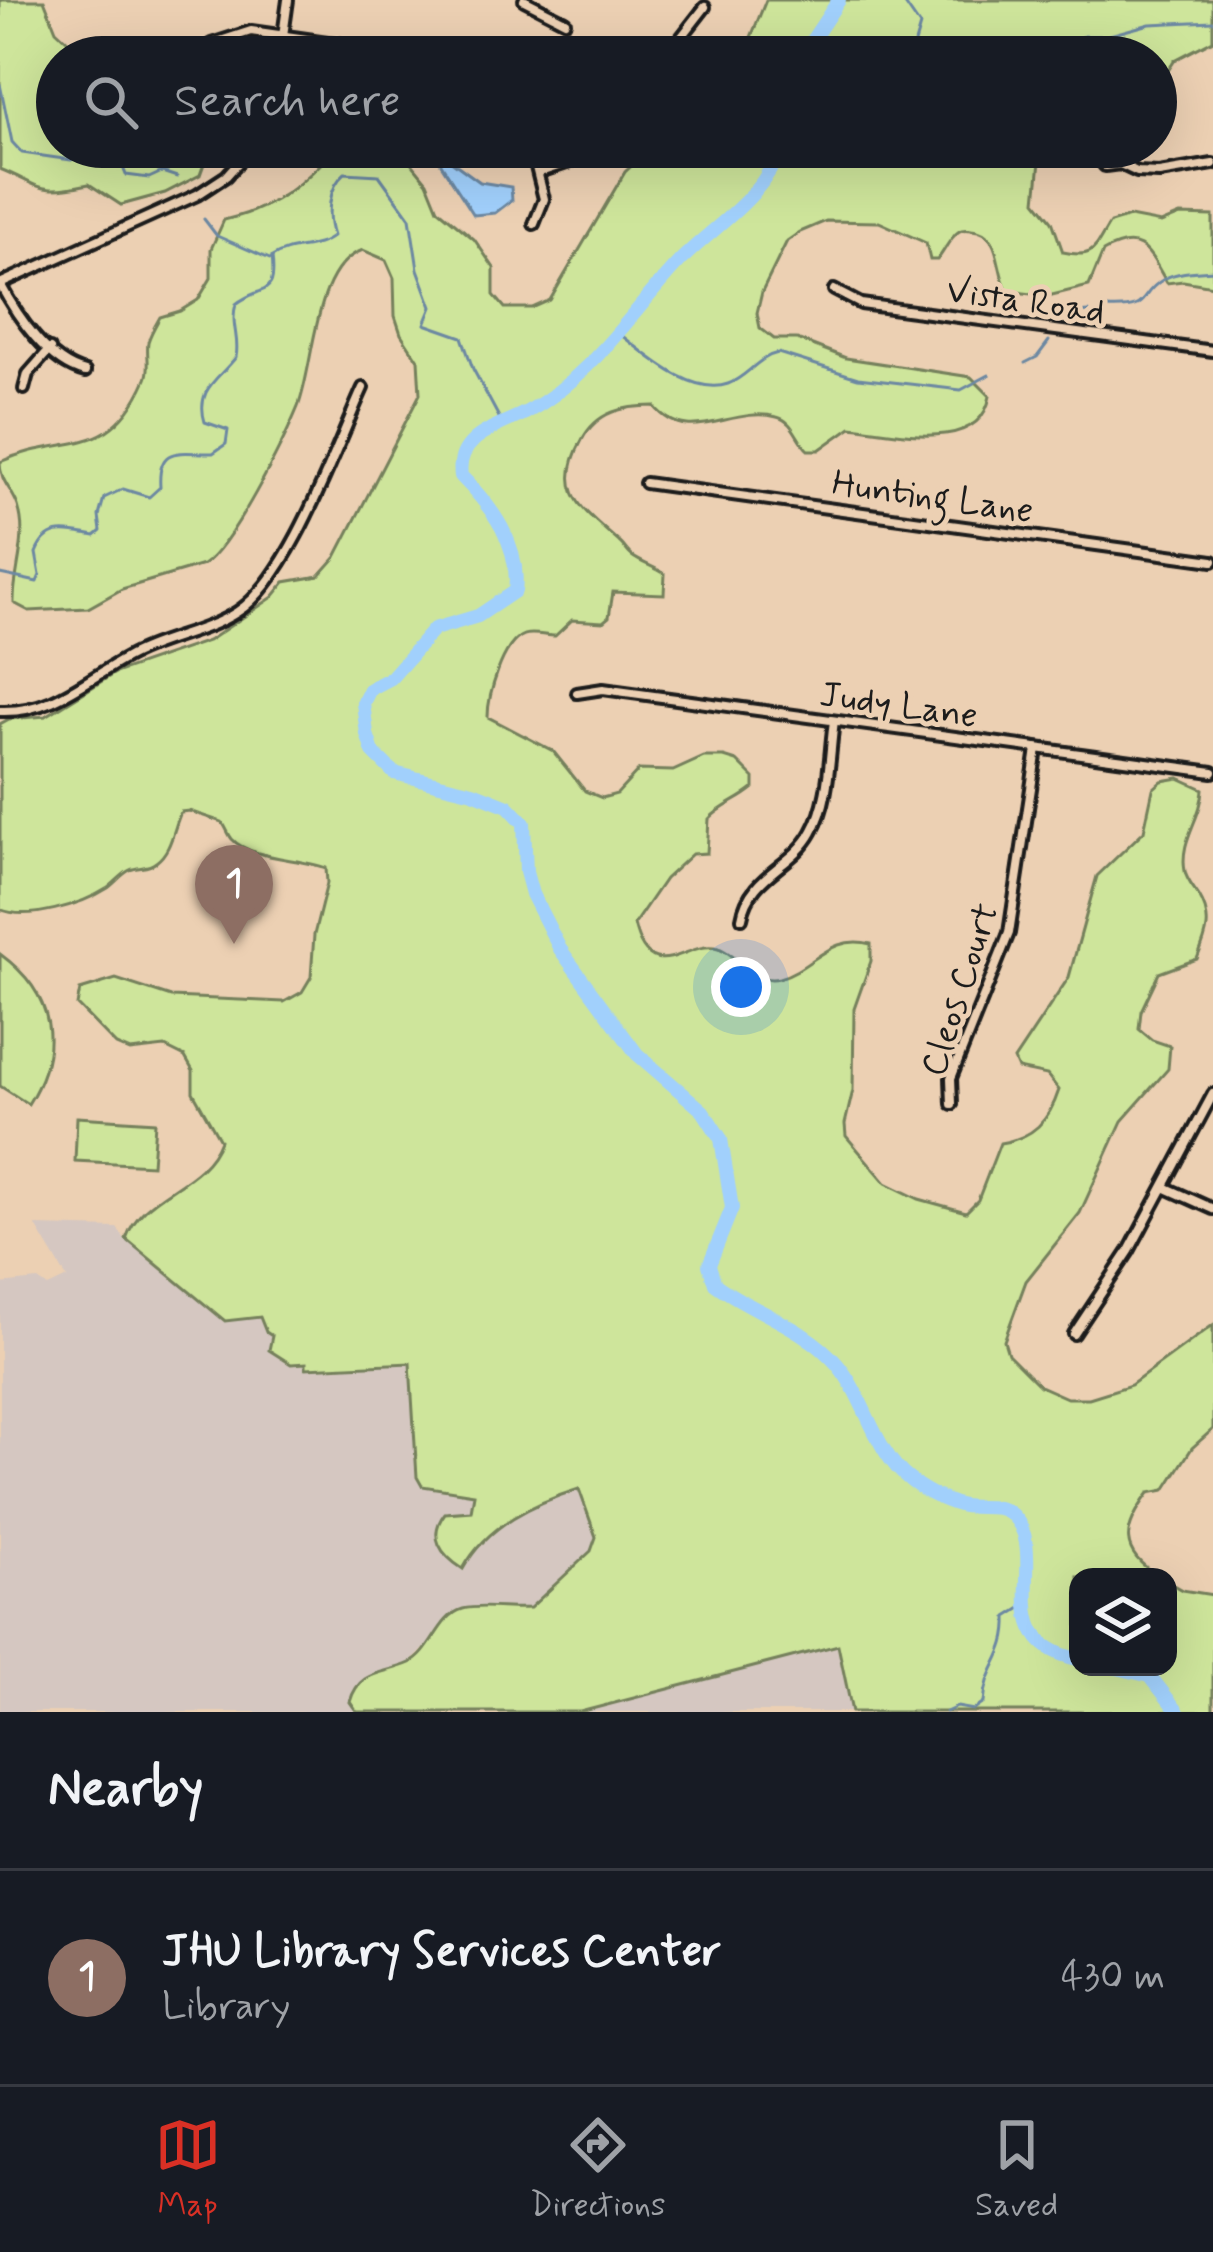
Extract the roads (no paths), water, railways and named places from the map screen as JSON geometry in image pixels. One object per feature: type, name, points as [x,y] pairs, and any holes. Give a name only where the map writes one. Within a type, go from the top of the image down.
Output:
[{"type":"street","points":[[283,35],[288,0]]},
{"type":"street","points":[[524,0],[565,21]]},
{"type":"street","points":[[683,36],[706,7]]},
{"type":"street","points":[[236,36],[251,31],[290,36]]},
{"type":"street","points":[[1128,168],[1159,173],[1213,164]]},
{"type":"street","points":[[85,371],[69,366],[50,350],[18,315],[0,284],[197,195],[233,168]]},
{"type":"street","points":[[534,224],[544,199],[539,168]]},
{"type":"street","points":[[540,172],[552,168]]},
{"type":"street","name":"Vista Road","points":[[834,290],[861,304],[1213,351]]},
{"type":"street","points":[[24,389],[28,374],[50,350]]},
{"type":"street","points":[[0,711],[33,709],[59,700],[134,653],[212,625],[254,599],[284,562],[363,388]]},
{"type":"street","name":"Hunting Lane","points":[[645,484],[1213,561]]},
{"type":"street","name":"Judy Lane","points":[[577,693],[603,689],[1213,772]]},
{"type":"street","points":[[742,917],[751,890],[805,844],[815,826],[823,804],[835,721]]},
{"type":"street","name":"Cleos Court","points":[[952,1104],[951,1078],[1010,933],[1037,749]]},
{"type":"street","points":[[1074,1334],[1129,1251],[1213,1094]]},
{"type":"street","points":[[1164,1187],[1213,1209]]},
{"type":"water","points":[[444,168],[461,168],[480,182],[511,187],[512,200],[495,213],[474,215]]},
{"type":"waterway","points":[[815,36],[839,0]]},
{"type":"waterway","points":[[902,0],[920,26],[917,36]]},
{"type":"waterway","points":[[1106,36],[1150,24],[1213,21]]},
{"type":"waterway","points":[[1085,36],[1106,36]]},
{"type":"waterway","points":[[0,84],[12,142],[22,153],[36,155]]},
{"type":"waterway","points":[[123,168],[126,175],[149,178],[162,172],[177,177]]},
{"type":"waterway","points":[[771,168],[750,196],[678,263],[590,364],[549,398],[481,435],[465,451],[461,476],[502,528],[513,558],[515,591],[478,616],[434,629],[391,678],[370,689],[363,703],[367,734],[373,752],[394,773],[473,792],[508,806],[524,823],[532,894],[560,949],[637,1054],[703,1111],[721,1139],[732,1208],[709,1265],[715,1284],[795,1330],[837,1364],[887,1455],[910,1480],[953,1503],[1012,1515],[1023,1531],[1027,1551],[1028,1616],[1035,1635],[1051,1649],[1069,1656]]},
{"type":"waterway","points":[[0,574],[37,582],[36,553],[47,537],[61,532],[95,536],[101,531],[104,498],[123,489],[149,497],[160,487],[167,457],[213,453],[226,444],[228,430],[205,422],[203,401],[210,385],[236,357],[236,304],[270,285],[272,257],[333,236],[330,202],[345,173],[379,175],[410,218],[418,269],[432,307],[425,324],[462,337],[502,423]]},
{"type":"waterway","points":[[204,219],[217,236],[272,260]]},
{"type":"waterway","points":[[1107,308],[1138,304],[1169,276],[1213,270]]},
{"type":"waterway","points":[[1056,322],[1065,314],[1089,312]]},
{"type":"waterway","points":[[617,332],[684,379],[714,386],[735,381],[778,353],[858,378],[961,390],[989,375]]},
{"type":"waterway","points":[[1025,363],[1037,357],[1049,341]]},
{"type":"waterway","points":[[946,1712],[957,1707],[974,1710],[984,1703],[1005,1642],[1007,1617],[1026,1605]]},
{"type":"waterway","points":[[1150,1676],[1178,1712]]},
{"type":"place","name":"JHU Library Services Center","points":[[234,944]]}]
